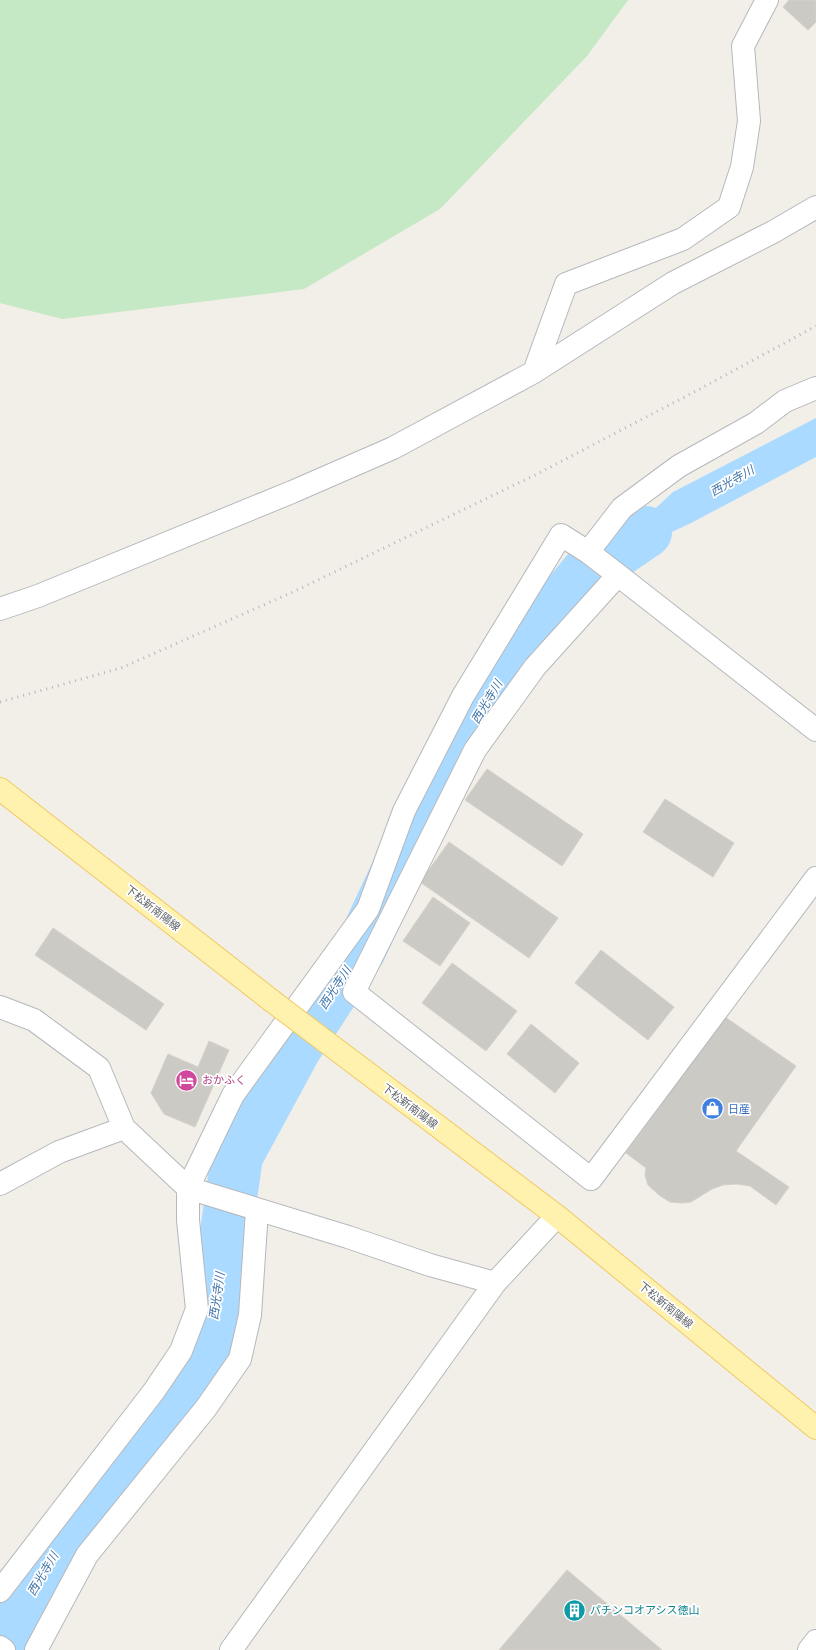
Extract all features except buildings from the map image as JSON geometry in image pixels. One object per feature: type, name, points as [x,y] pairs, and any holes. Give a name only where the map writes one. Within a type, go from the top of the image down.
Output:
[{"type":"main road","name":"下松新南陽線","points":[[0,789],[272,1001],[557,1216],[816,1428]]},
{"type":"street","points":[[534,372],[566,284],[683,239],[729,207],[742,167],[749,120],[743,46],[767,0]]},
{"type":"street","points":[[0,609],[38,596],[292,492],[393,448],[534,372],[673,283],[773,232],[816,207]]},
{"type":"street","points":[[588,552],[622,508],[679,466],[756,423],[785,401],[816,388]]},
{"type":"street","points":[[0,1591],[154,1391],[181,1351],[197,1310],[188,1220],[188,1188],[233,1094],[368,909],[404,812],[463,696],[561,535],[588,552],[816,730]]},
{"type":"street","points":[[618,575],[536,667],[475,750],[354,992],[592,1179],[816,878]]},
{"type":"street","points":[[0,1007],[34,1020],[99,1068],[124,1128],[188,1188],[348,1238],[430,1266],[495,1283]]},
{"type":"street","points":[[0,1184],[59,1152],[124,1128]]},
{"type":"street","points":[[36,1650],[87,1555],[206,1408],[240,1359],[250,1315],[257,1210]]},
{"type":"street","points":[[231,1650],[495,1283],[557,1216]]},
{"type":"street","points":[[809,1650],[816,1641]]},
{"type":"street","points":[[0,1647],[4,1650]]},
{"type":"green space","points":[[0,0],[628,0],[587,56],[440,209],[304,289],[62,319],[0,303]]},
{"type":"water","points":[[816,418],[816,457],[691,523],[587,572],[673,492]]},
{"type":"waterway","name":"西光寺川","points":[[0,1647],[54,1554],[207,1365],[237,1156],[295,1049],[360,950],[444,771],[510,664],[587,572],[646,532]]},
{"type":"railway","points":[[0,702],[121,668],[293,592],[537,474],[698,390],[816,326]]},
{"type":"place","name":"おかふく","points":[[186,1080]]},
{"type":"place","name":"日産","points":[[712,1109]]},
{"type":"place","name":"パチンコオアシス徳山","points":[[574,1610]]}]
